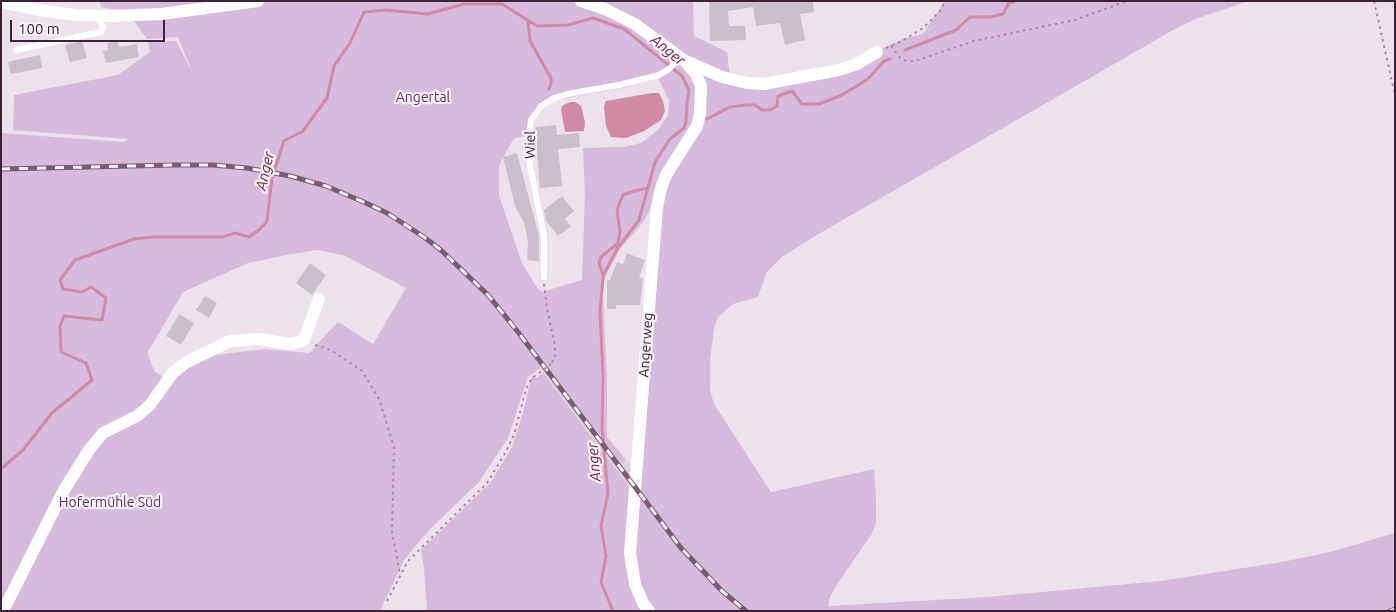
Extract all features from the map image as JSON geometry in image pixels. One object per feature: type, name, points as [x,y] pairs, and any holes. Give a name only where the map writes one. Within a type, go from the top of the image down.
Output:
[{"type":"street","points":[[1,2],[38,10],[98,16],[161,14],[258,1]]},
{"type":"street","points":[[581,1],[605,8],[626,18],[681,60],[696,74],[702,86],[722,77]]},
{"type":"street","points":[[681,60],[722,77],[747,83],[764,84],[783,82],[848,67],[877,52]]},
{"type":"street","name":"Angerweg","points":[[649,611],[643,603],[635,584],[630,553],[657,208],[660,188],[697,126],[702,86]]},
{"type":"street","points":[[3,611],[64,490],[89,450],[103,433],[137,416],[148,406],[172,374],[185,362],[230,341],[259,339],[291,344],[304,340],[319,299]]},
{"type":"lane","points":[[16,50],[101,32],[103,27],[98,16]]},
{"type":"lane","name":"Wiel","points":[[544,277],[544,235],[530,166],[529,134],[532,120],[541,106],[554,98],[659,75],[681,60]]},
{"type":"path","points":[[877,52],[923,28],[940,12],[945,1]]},
{"type":"path","points":[[891,46],[899,57],[906,62],[915,61],[974,40],[1075,20],[1127,1]]},
{"type":"path","points":[[1374,1],[1395,95]]},
{"type":"path","points":[[387,601],[408,561],[487,483],[504,456],[514,435],[526,389],[532,378],[551,364],[555,357],[555,345],[546,303],[544,277]]},
{"type":"path","points":[[304,340],[331,350],[362,371],[379,399],[394,447],[392,532],[400,574]]},
{"type":"shaded area","points":[[659,93],[663,101],[665,111],[661,120],[644,131],[626,138],[611,137],[606,126],[604,106],[606,101]]},
{"type":"shaded area","points":[[571,102],[581,106],[585,122],[584,131],[565,132],[561,109],[563,105]]},
{"type":"shaded area","points":[[516,324],[621,464],[626,460],[631,465],[683,544],[678,551],[598,448],[510,328]]},
{"type":"green space","points":[[100,1],[693,1],[694,36],[727,52],[730,77],[749,81],[839,68],[903,39],[922,34],[936,25],[924,32],[945,1],[1248,1],[1193,20],[1175,29],[815,236],[782,257],[767,272],[758,297],[733,304],[718,317],[714,328],[710,360],[710,390],[714,404],[771,492],[874,469],[876,524],[871,535],[836,586],[829,599],[829,606],[988,597],[1161,581],[1282,562],[1330,552],[1395,533],[1395,611],[427,611],[421,550],[491,482],[512,447],[532,375],[536,378],[543,373],[635,495],[651,207],[644,221],[620,249],[605,277],[603,296],[607,377],[607,437],[626,460],[621,464],[545,364],[528,377],[508,438],[479,482],[429,530],[404,560],[380,611],[1,611],[1,133],[123,142],[129,139],[13,130],[14,95],[118,75],[150,52],[148,42],[176,41],[193,74],[178,37],[147,39],[127,12],[101,7]],"holes":[[[658,78],[669,100],[668,115],[658,130],[641,143],[623,147],[583,148],[585,194],[582,280],[542,292],[535,285],[522,263],[499,195],[499,166],[512,141],[515,138],[530,135],[537,114],[553,100],[622,88]],[[317,250],[343,255],[406,288],[373,344],[338,322],[309,353],[265,349],[206,356],[170,380],[155,372],[148,352],[183,292],[248,263]]]},
{"type":"building","points":[[709,1],[813,1],[814,12],[800,14],[805,40],[785,45],[780,23],[756,26],[753,7],[728,11],[729,26],[745,26],[746,40],[710,41]]},
{"type":"building","points":[[82,41],[87,58],[70,62],[65,45]]},
{"type":"building","points":[[118,41],[119,47],[137,44],[139,57],[106,63],[103,51],[108,50],[107,43]]},
{"type":"building","points":[[40,55],[42,68],[11,74],[8,62]]},
{"type":"building","points":[[556,125],[557,135],[579,133],[580,147],[558,149],[562,186],[540,188],[535,127]]},
{"type":"building","points":[[517,153],[539,236],[539,261],[527,260],[528,241],[524,223],[515,206],[503,157]]},
{"type":"building","points":[[562,196],[574,211],[565,219],[571,226],[558,236],[546,221],[544,210]]},
{"type":"building","points":[[627,253],[645,260],[639,278],[643,278],[640,305],[616,305],[616,309],[607,309],[607,280],[610,280],[617,262],[623,265]]},
{"type":"building","points":[[310,263],[326,275],[312,295],[296,283]]},
{"type":"building","points":[[205,296],[217,303],[209,318],[196,310]]},
{"type":"building","points":[[179,314],[194,323],[181,345],[166,336]]},
{"type":"waterway","points":[[905,50],[956,30],[970,17],[991,17],[1003,14],[1009,3],[1015,1]]},
{"type":"waterway","name":"Anger","points":[[1,469],[23,450],[52,413],[92,380],[86,363],[61,352],[60,326],[64,316],[102,320],[106,298],[91,287],[82,292],[63,289],[60,280],[75,260],[134,239],[154,237],[222,237],[235,233],[249,237],[260,229],[267,221],[272,178],[284,141],[303,131],[327,98],[334,66],[350,43],[364,12],[386,10],[428,14],[464,4],[502,4],[537,26],[568,25],[593,18],[624,29],[682,76],[689,90],[684,128],[670,139],[655,162],[639,220],[617,249],[603,276],[600,311],[603,376],[602,428],[608,494],[601,526],[606,556],[601,582],[613,611]]},
{"type":"waterway","points":[[528,21],[530,41],[551,78],[549,89]]},
{"type":"waterway","points":[[703,119],[707,119],[730,107],[755,105],[762,110],[770,110],[777,106],[778,96],[792,91],[802,104],[819,104],[842,95],[868,79],[884,61],[890,59]]},
{"type":"waterway","name":"Anger","points":[[617,248],[620,232],[617,210],[623,195],[647,188]]},
{"type":"waterway","name":"Anger","points":[[603,275],[599,263],[601,257],[618,243]]},
{"type":"railway","points":[[1,169],[175,165],[213,165],[247,168],[290,176],[326,186],[387,213],[442,251],[488,295],[681,548],[722,591],[746,611]]},
{"type":"railway","points":[[1390,611],[1395,609]]},
{"type":"park label","name":"Angertal","points":[[423,97]]},
{"type":"park label","name":"Hofermühle Süd","points":[[110,502]]}]
